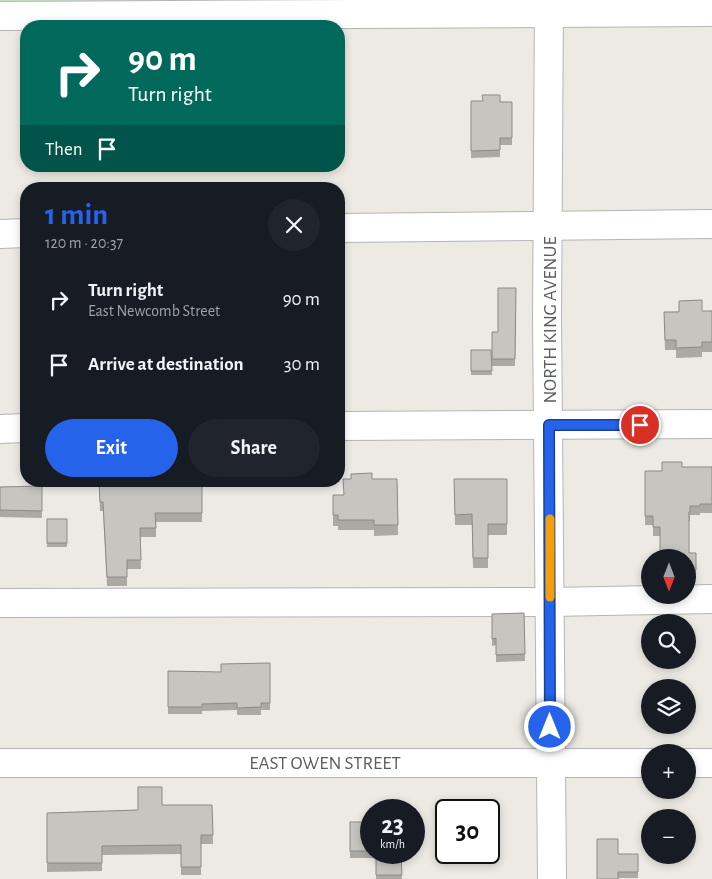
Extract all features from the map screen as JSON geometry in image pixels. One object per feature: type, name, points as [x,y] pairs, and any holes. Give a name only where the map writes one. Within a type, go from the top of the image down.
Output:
[{"type":"street","points":[[0,16],[549,7],[712,12]]},
{"type":"street","name":"NORTH KING AVENUE","points":[[549,7],[548,224],[552,879]]},
{"type":"street","points":[[345,228],[548,224],[712,224]]},
{"type":"street","points":[[0,234],[20,233]]},
{"type":"street","points":[[345,426],[712,424]]},
{"type":"street","points":[[0,429],[20,428]]},
{"type":"street","points":[[0,603],[550,602],[712,599]]},
{"type":"street","name":"EAST OWEN STREET","points":[[0,763],[641,763]]},
{"type":"street","points":[[696,763],[712,763]]},
{"type":"green space","points":[[0,0],[340,0],[0,1]]},
{"type":"building","points":[[482,95],[500,95],[500,102],[512,102],[512,138],[500,138],[500,150],[471,151],[471,101],[483,101]]},
{"type":"building","points":[[498,288],[516,288],[515,359],[492,359],[492,332],[498,332]]},
{"type":"building","points":[[702,300],[702,311],[712,311],[712,342],[702,342],[702,347],[676,348],[676,340],[665,340],[664,312],[679,312],[679,301]]},
{"type":"building","points":[[471,350],[491,350],[492,371],[471,371]]},
{"type":"building","points":[[662,462],[682,462],[682,467],[712,467],[712,504],[690,506],[689,549],[660,549],[660,527],[653,527],[653,516],[645,516],[645,471],[662,471]]},
{"type":"building","points":[[372,473],[372,479],[397,479],[398,525],[374,525],[374,520],[338,520],[338,515],[333,515],[333,495],[344,495],[345,479],[351,479],[351,474]]},
{"type":"building","points":[[454,479],[507,479],[507,524],[488,524],[488,558],[473,558],[472,514],[455,515]]},
{"type":"building","points":[[0,487],[42,487],[42,511],[0,510]]},
{"type":"building","points":[[99,487],[202,487],[202,513],[155,513],[156,528],[140,528],[141,560],[127,560],[127,577],[107,577],[103,502],[100,502]]},
{"type":"building","points":[[47,519],[67,519],[67,543],[47,543]]},
{"type":"building","points":[[524,613],[525,654],[496,655],[496,638],[492,639],[492,614]]},
{"type":"building","points":[[270,663],[270,703],[261,703],[261,707],[237,708],[237,703],[202,704],[202,707],[168,707],[168,671],[221,672],[221,664]]},
{"type":"building","points":[[138,787],[162,787],[162,805],[212,805],[213,835],[201,835],[201,867],[181,867],[181,845],[102,846],[102,863],[47,863],[47,813],[138,810]]},
{"type":"building","points":[[350,822],[360,822],[360,851],[350,851]]},
{"type":"building","points":[[597,839],[618,839],[618,854],[638,854],[638,872],[618,872],[618,879],[597,879]]},
{"type":"building","points":[[376,864],[401,864],[402,875],[376,875]]},
{"type":"slow traffic","points":[[550,519],[550,597]]},
{"type":"route","points":[[550,727],[549,425],[640,425]]}]
